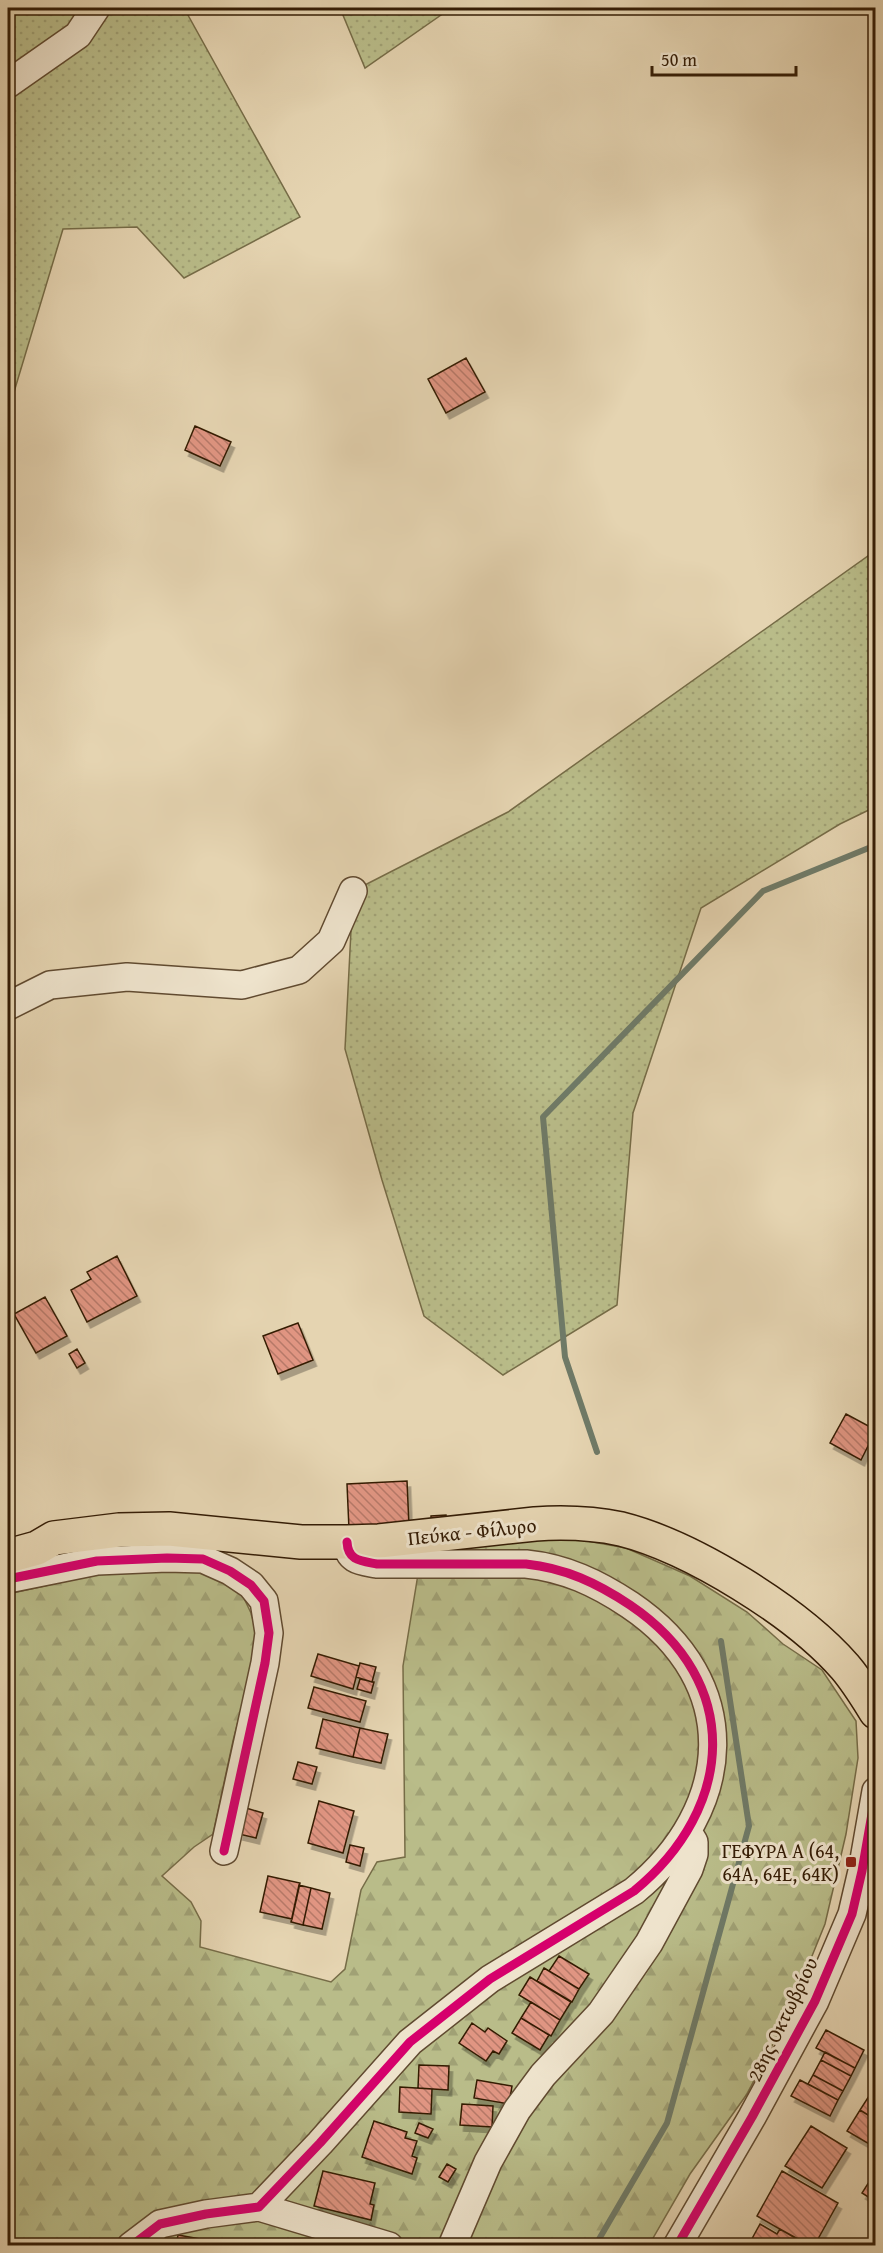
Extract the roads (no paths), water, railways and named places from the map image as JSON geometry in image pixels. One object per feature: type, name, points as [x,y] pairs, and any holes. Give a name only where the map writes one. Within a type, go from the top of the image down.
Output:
[{"type":"main road","name":"Πεύκα - Φίλυρο","points":[[8,1556],[37,1548],[54,1538],[135,1529],[188,1530],[301,1542],[347,1542],[379,1541],[560,1522],[595,1525],[643,1536],[713,1567],[793,1621],[830,1651],[857,1683],[876,1712]]},
{"type":"street","points":[[8,84],[78,35],[96,8]]},
{"type":"street","points":[[8,1006],[50,985],[128,977],[242,985],[298,970],[331,941],[353,891]]},
{"type":"street","points":[[259,2207],[410,2042],[490,1979],[634,1890],[653,1875],[688,1832],[701,1806],[711,1769],[710,1717],[701,1686],[693,1669],[659,1627],[595,1583],[560,1570],[526,1564],[377,1564],[354,1559],[349,1554],[347,1542]]},
{"type":"street","points":[[8,1579],[98,1561],[191,1559],[203,1560],[230,1571],[251,1585],[258,1593],[264,1601],[269,1633],[265,1664],[224,1851]]},
{"type":"street","name":"28ης Οκτωβρίου","points":[[677,2246],[752,2117],[815,2001],[852,1914],[876,1791]]},
{"type":"street","points":[[452,2246],[488,2162],[517,2110],[543,2075],[601,2013],[649,1943],[689,1869],[694,1854],[694,1842],[688,1832]]},
{"type":"street","points":[[131,2246],[160,2224],[206,2214],[259,2207],[389,2246]]},
{"type":"waterway","points":[[597,1452],[565,1357],[543,1117],[763,891],[876,845]]},
{"type":"waterway","points":[[595,2246],[667,2123],[749,1826],[721,1641]]},
{"type":"place","name":"ΓΕΦΥΡΑ A (64, 64Α, 64Ε, 64Κ)","points":[[851,1862]]}]
